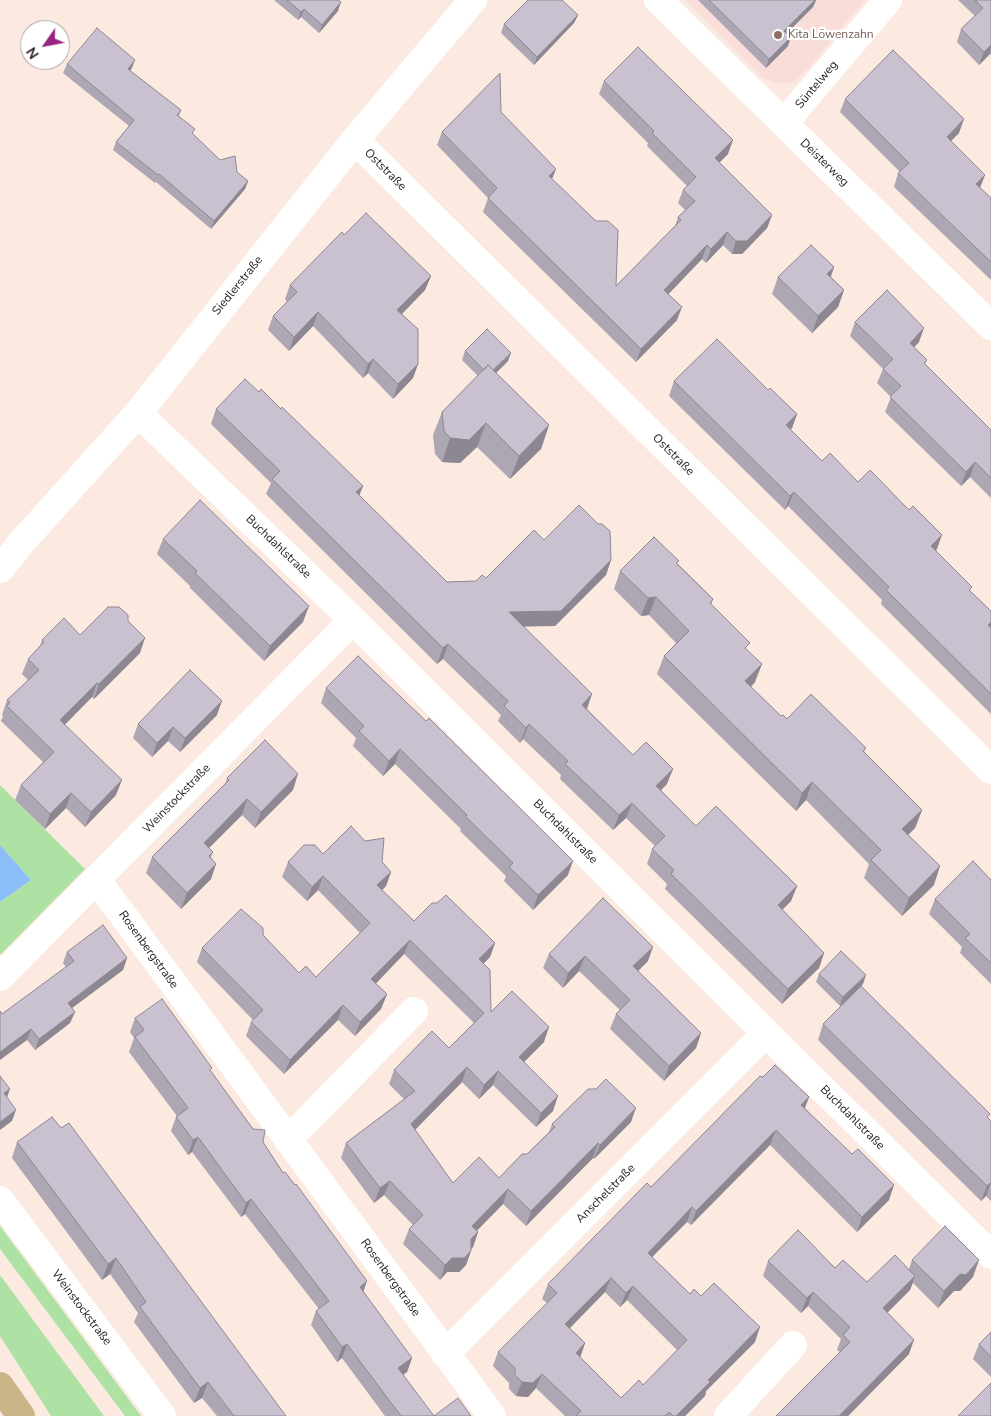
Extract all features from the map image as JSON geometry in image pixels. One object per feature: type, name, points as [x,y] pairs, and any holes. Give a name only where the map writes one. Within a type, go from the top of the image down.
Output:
[{"type":"main road","points":[[0,1386],[21,1416]]},
{"type":"street","name":"Siedlerstraße","points":[[0,569],[138,413],[355,140],[473,0]]},
{"type":"street","name":"Deisterweg","points":[[658,0],[991,326]]},
{"type":"street","name":"Süntelweg","points":[[784,123],[888,0]]},
{"type":"street","name":"Oststraße","points":[[355,140],[991,770]]},
{"type":"street","name":"Buchdahlstraße","points":[[138,413],[353,620],[766,1033],[991,1254]]},
{"type":"street","name":"Weinstockstraße","points":[[0,977],[353,620]]},
{"type":"street","name":"Rosenbergstraße","points":[[97,880],[492,1416]]},
{"type":"street","points":[[288,1140],[414,1012]]},
{"type":"street","name":"Anschelstraße","points":[[445,1354],[766,1033]]},
{"type":"street","name":"Weinstockstraße","points":[[0,1200],[162,1416]]},
{"type":"street","points":[[728,1416],[794,1345]]},
{"type":"shaded area","name":"Kita Löwenzahn","points":[[685,0],[865,0],[807,70],[793,83],[776,83],[763,78]]},
{"type":"green space","points":[[0,785],[85,869],[0,955],[0,902],[31,880],[0,845]]},
{"type":"green space","points":[[0,1226],[141,1416],[125,1416],[0,1249]]},
{"type":"green space","points":[[0,1275],[104,1416],[51,1416],[0,1336]]},
{"type":"water","points":[[0,845],[31,880],[0,902]]},
{"type":"building","points":[[287,0],[338,0],[341,2],[322,25],[304,9],[301,12]]},
{"type":"building","points":[[528,0],[562,0],[578,15],[537,57],[504,24]]},
{"type":"building","points":[[709,0],[815,0],[784,31],[791,37],[769,59]]},
{"type":"building","points":[[975,0],[991,0],[991,45],[984,52],[961,29],[983,8]]},
{"type":"building","points":[[97,28],[135,60],[128,69],[181,110],[177,115],[195,129],[192,133],[220,160],[235,156],[237,172],[248,181],[214,221],[159,174],[116,142],[134,120],[70,67],[70,60]]},
{"type":"building","points":[[638,47],[733,140],[715,158],[772,215],[747,241],[736,241],[727,232],[711,249],[707,245],[664,290],[682,307],[641,349],[488,198],[497,188],[442,132],[500,73],[501,112],[556,169],[549,176],[596,221],[608,221],[618,230],[616,286],[681,220],[678,217],[695,201],[683,190],[696,177],[652,133],[654,131],[604,81]]},
{"type":"building","points":[[893,50],[964,119],[947,137],[985,175],[976,184],[991,198],[991,262],[898,173],[909,163],[845,99]]},
{"type":"building","points":[[366,213],[431,276],[397,310],[418,329],[418,364],[398,384],[373,359],[368,364],[318,312],[294,337],[273,316],[297,292],[290,285],[342,232],[344,235]]},
{"type":"building","points":[[811,245],[834,267],[827,274],[844,290],[818,316],[778,277]]},
{"type":"building","points":[[887,290],[924,328],[910,343],[927,360],[924,363],[991,430],[991,478],[975,462],[966,472],[890,397],[901,386],[883,369],[893,359],[855,322]]},
{"type":"building","points":[[487,329],[511,353],[493,370],[488,365],[484,370],[465,351]]},
{"type":"building","points":[[717,339],[768,390],[770,388],[797,414],[786,425],[822,461],[830,453],[858,482],[870,470],[909,510],[913,506],[942,535],[931,546],[972,587],[969,590],[991,611],[991,622],[988,625],[991,628],[991,694],[886,590],[889,587],[794,492],[790,496],[674,381]]},
{"type":"building","points":[[488,365],[549,425],[519,456],[486,423],[469,440],[450,438],[444,431],[442,412]]},
{"type":"building","points":[[245,379],[259,392],[261,389],[281,409],[282,407],[363,486],[356,492],[447,582],[476,581],[482,575],[486,578],[534,530],[544,540],[579,505],[598,524],[602,524],[610,531],[611,560],[561,611],[509,612],[592,694],[582,705],[633,755],[646,742],[673,769],[656,786],[696,826],[716,806],[797,886],[778,905],[824,953],[788,989],[671,874],[674,870],[652,849],[665,836],[632,803],[619,815],[565,764],[568,761],[529,724],[526,728],[504,706],[508,701],[448,644],[443,648],[272,479],[280,471],[216,409]]},
{"type":"building","points":[[200,500],[309,606],[270,646],[163,539]]},
{"type":"building","points":[[654,537],[679,561],[676,563],[713,599],[710,603],[750,643],[745,648],[762,664],[745,681],[781,716],[783,715],[787,719],[811,694],[866,748],[863,751],[922,810],[902,829],[940,866],[909,898],[871,860],[881,850],[812,782],[802,793],[664,656],[689,631],[656,597],[648,598],[620,571]]},
{"type":"building","points":[[108,607],[119,607],[128,615],[128,621],[145,638],[60,720],[122,780],[91,812],[71,793],[50,814],[21,785],[54,752],[7,706],[10,702],[7,700],[39,670],[28,659],[44,642],[42,640],[64,618],[80,635]]},
{"type":"building","points":[[358,656],[426,721],[429,718],[573,861],[538,895],[509,867],[513,863],[400,749],[389,761],[359,731],[364,726],[326,688]]},
{"type":"building","points":[[190,670],[222,701],[185,738],[173,727],[157,743],[138,724]]},
{"type":"building","points":[[265,740],[298,774],[261,812],[247,799],[204,843],[213,852],[209,856],[216,864],[187,893],[152,857],[229,780],[227,778]]},
{"type":"building","points":[[351,826],[365,841],[384,838],[382,862],[391,872],[377,885],[414,921],[432,903],[437,903],[446,895],[495,943],[479,959],[490,970],[491,1012],[512,991],[549,1027],[519,1057],[558,1096],[541,1113],[498,1071],[484,1085],[467,1067],[411,1124],[453,1183],[479,1157],[499,1178],[522,1154],[527,1154],[555,1127],[552,1124],[588,1089],[596,1089],[606,1079],[636,1108],[600,1145],[598,1143],[531,1211],[508,1189],[472,1226],[478,1232],[471,1239],[471,1251],[464,1258],[452,1258],[445,1265],[409,1229],[423,1215],[390,1181],[380,1188],[346,1143],[415,1091],[394,1070],[432,1031],[449,1048],[484,1013],[410,940],[371,979],[387,994],[360,1022],[343,1005],[290,1060],[251,1022],[263,1010],[202,948],[241,909],[263,928],[263,935],[299,973],[306,966],[316,977],[370,923],[323,876],[312,887],[288,862],[304,845],[315,845],[323,854]]},
{"type":"building","points":[[973,861],[991,880],[991,963],[965,938],[970,934],[935,899]]},
{"type":"building","points":[[603,898],[653,947],[633,966],[701,1033],[669,1066],[616,1014],[630,1000],[585,956],[568,973],[549,954]]},
{"type":"building","points":[[103,925],[127,958],[68,1003],[75,1012],[39,1039],[31,1029],[0,1052],[0,1011],[2,1014],[74,961],[67,952]]},
{"type":"building","points":[[841,951],[866,975],[843,997],[819,974]]},
{"type":"building","points":[[861,986],[990,1114],[987,1117],[991,1121],[991,1182],[987,1186],[823,1024]]},
{"type":"building","points":[[162,999],[253,1129],[265,1130],[263,1142],[283,1173],[285,1172],[296,1184],[367,1281],[360,1287],[412,1358],[398,1368],[434,1416],[401,1416],[347,1344],[342,1347],[316,1311],[329,1301],[251,1199],[246,1203],[198,1137],[193,1140],[176,1117],[188,1108],[135,1037],[144,1030],[135,1018]]},
{"type":"building","points":[[775,1065],[809,1097],[801,1105],[852,1154],[858,1149],[894,1185],[862,1217],[776,1130],[696,1211],[692,1207],[648,1253],[690,1294],[694,1289],[701,1296],[714,1283],[760,1327],[676,1416],[669,1412],[665,1416],[576,1416],[581,1411],[542,1374],[533,1383],[522,1382],[515,1375],[515,1368],[498,1352],[557,1293],[548,1284],[647,1183],[651,1187],[760,1076],[763,1077]],"holes":[[[611,1278],[626,1293],[633,1286],[687,1340],[643,1385],[639,1380],[621,1398],[576,1353],[585,1343],[565,1324]]]},
{"type":"building","points":[[0,1076],[10,1089],[4,1093],[16,1110],[0,1122]]},
{"type":"building","points":[[52,1117],[61,1128],[69,1123],[286,1416],[234,1416],[208,1382],[200,1388],[140,1307],[146,1302],[116,1258],[108,1264],[17,1142]]},
{"type":"building","points":[[945,1226],[979,1260],[966,1275],[960,1274],[944,1291],[912,1260]]},
{"type":"building","points":[[798,1230],[835,1268],[843,1260],[867,1282],[895,1255],[915,1276],[883,1308],[914,1340],[839,1416],[776,1416],[850,1342],[843,1335],[850,1327],[813,1292],[807,1298],[768,1261]]},
{"type":"building","points":[[991,1332],[991,1357],[979,1344]]},
{"type":"building","points":[[991,1383],[991,1416],[958,1416]]},
{"type":"building","points":[[458,1398],[471,1416],[434,1416]]},
{"type":"place","name":"Kita Löwenzahn","points":[[778,35]]}]
